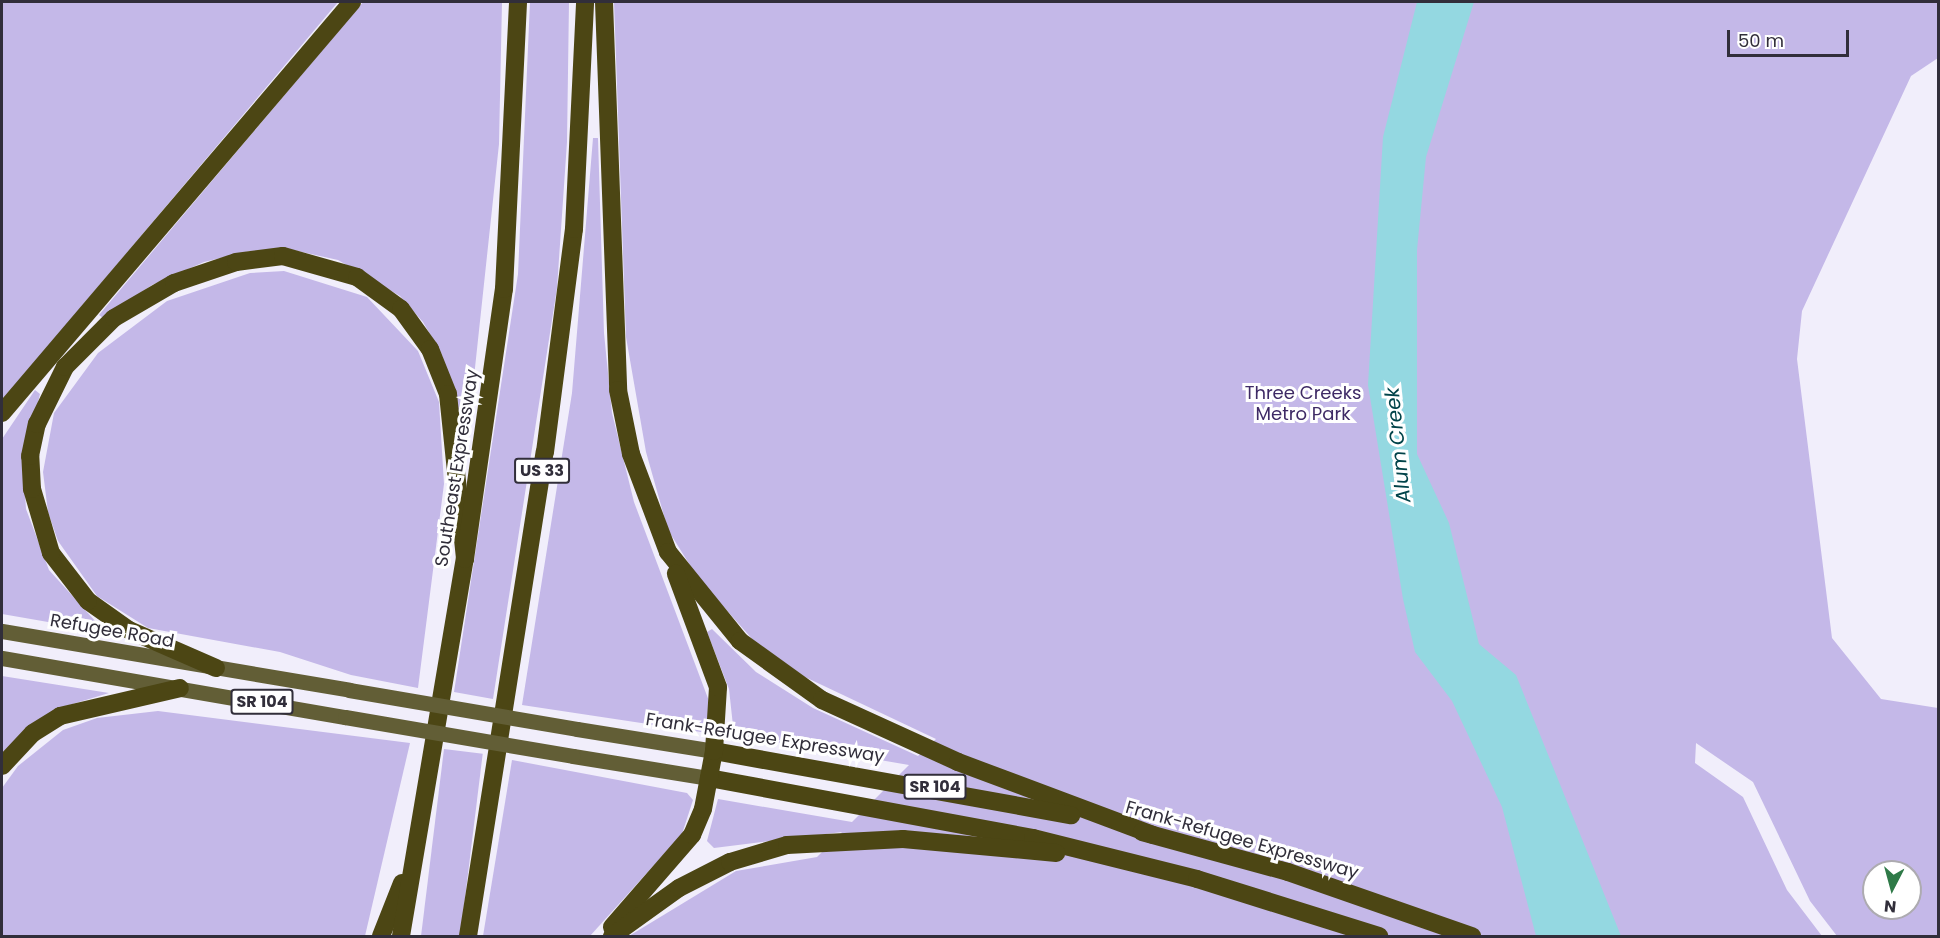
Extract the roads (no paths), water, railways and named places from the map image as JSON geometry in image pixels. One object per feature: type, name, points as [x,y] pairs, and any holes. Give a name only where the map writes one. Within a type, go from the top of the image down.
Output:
[{"type":"highway","points":[[2,413],[352,2]]},
{"type":"highway","name":"Southeast Expressway","points":[[401,936],[465,559],[507,258],[518,2]]},
{"type":"highway","name":"US 33","points":[[468,936],[545,453],[574,229],[585,2]]},
{"type":"highway","points":[[604,2],[618,390],[631,454],[718,687],[714,751],[709,778],[692,835],[606,936]]},
{"type":"highway","points":[[216,668],[129,630],[88,601],[51,553],[32,489],[30,456],[37,424],[65,367],[114,318],[174,283],[236,262],[283,256],[357,277],[401,309],[430,349],[448,394],[465,559]]},
{"type":"highway","points":[[668,552],[741,641],[822,700],[958,762],[1153,835]]},
{"type":"highway","points":[[2,766],[33,734],[60,716],[180,688]]},
{"type":"highway","name":"Frank-Refugee Expressway","points":[[714,751],[978,795],[1153,835],[1288,872],[1472,936]]},
{"type":"highway","name":"SR 104","points":[[709,778],[1112,857],[1281,903],[1379,936]]},
{"type":"highway","points":[[612,936],[679,888],[730,862],[787,845],[903,839],[1112,857]]},
{"type":"highway","points":[[381,936],[416,845]]},
{"type":"main road","name":"Refugee Road","points":[[2,631],[216,668]]},
{"type":"main road","points":[[2,658],[180,688]]},
{"type":"main road","name":"Frank-Refugee Expressway","points":[[216,668],[714,751]]},
{"type":"main road","name":"SR 104","points":[[180,688],[709,778]]},
{"type":"water","name":"Alum Creek","points":[[1417,2],[1474,2],[1426,157],[1417,250],[1417,454],[1449,523],[1479,644],[1516,675],[1621,936],[1536,936],[1502,807],[1452,701],[1415,652],[1403,599],[1368,385],[1383,137]]},
{"type":"park label","name":"Three Creeks Metro Park","points":[[1303,404]]}]
